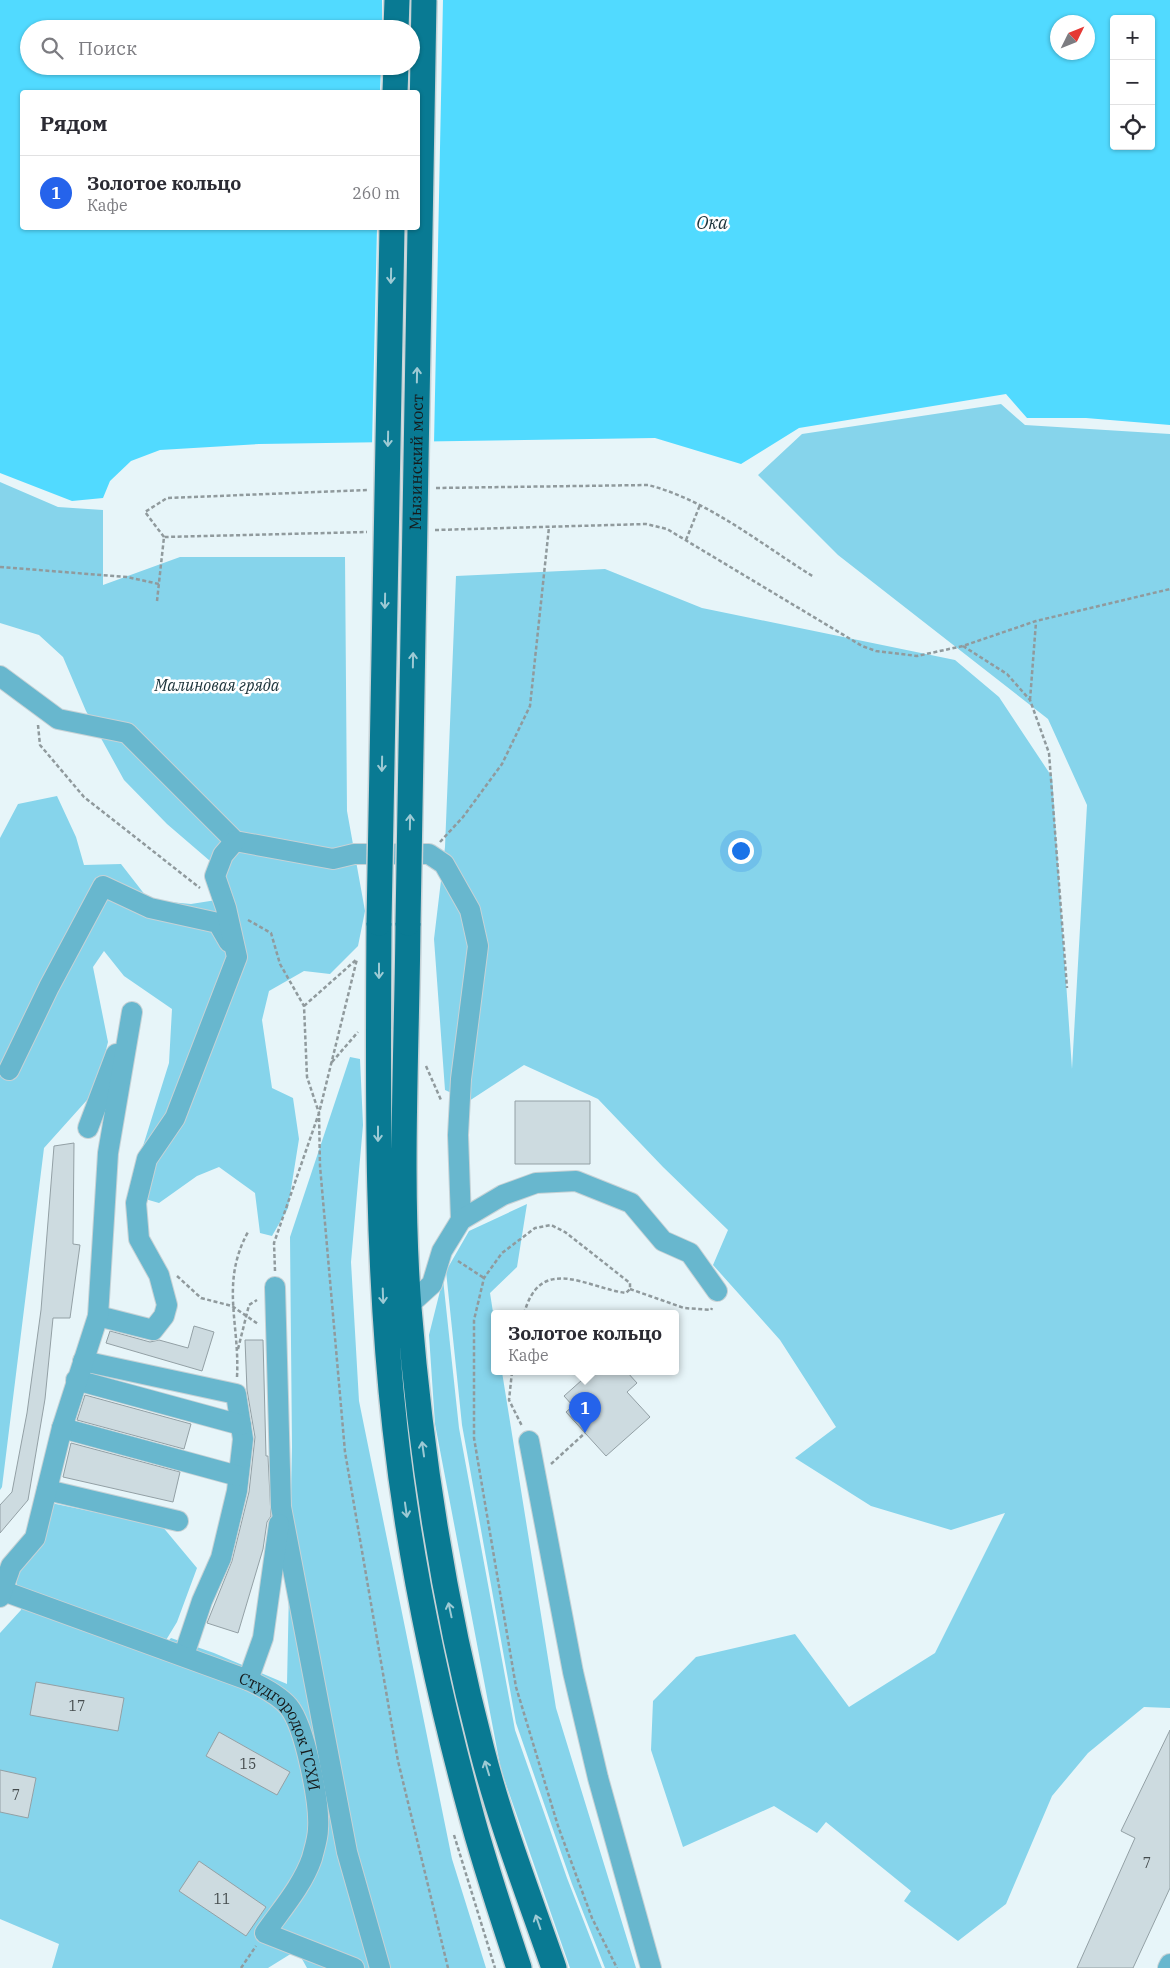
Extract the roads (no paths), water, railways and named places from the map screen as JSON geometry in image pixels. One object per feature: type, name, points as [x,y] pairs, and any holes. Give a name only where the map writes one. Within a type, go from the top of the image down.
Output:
[{"type":"main road","points":[[396,20],[397,0]]},
{"type":"main road","name":"Мызинский мост","points":[[424,0],[406,1061],[406,1187],[409,1305],[421,1436],[436,1540],[467,1692],[499,1809],[554,1968]]},
{"type":"main road","points":[[395,90],[396,75]]},
{"type":"main road","name":"Мызинский мост","points":[[392,230],[379,923],[378,1172],[384,1319],[395,1430],[411,1546],[442,1702],[470,1813],[519,1968]]},
{"type":"street","points":[[0,676],[58,719],[127,733],[235,841],[333,859],[354,854],[429,854],[444,864],[454,878],[470,910],[478,946],[461,1079],[458,1135],[461,1220]]},
{"type":"street","points":[[98,1316],[153,1330],[164,1316],[167,1305],[159,1275],[139,1239],[136,1203],[147,1158],[175,1118],[237,957],[226,908],[215,876],[223,855],[235,841]]},
{"type":"street","points":[[9,1070],[49,987],[103,886],[150,908],[218,922],[237,957]]},
{"type":"street","points":[[2,1594],[11,1566],[35,1538],[62,1428],[98,1316],[108,1153],[132,1012],[88,1128]]},
{"type":"street","points":[[409,1305],[432,1284],[442,1251],[461,1220],[503,1195],[536,1183],[576,1181],[631,1203],[663,1241],[690,1253],[717,1291]]},
{"type":"street","points":[[275,1287],[281,1507],[346,1852],[380,1968]]},
{"type":"street","points":[[84,1361],[236,1394],[243,1439],[238,1476],[221,1558],[202,1601],[184,1655]]},
{"type":"street","points":[[76,1380],[241,1425]]},
{"type":"street","points":[[62,1428],[238,1476]]},
{"type":"street","points":[[529,1441],[573,1672],[598,1778],[651,1968]]},
{"type":"street","points":[[47,1490],[178,1521]]},
{"type":"street","points":[[248,1680],[263,1638],[281,1507]]},
{"type":"street","name":"Студгородок ГСХИ","points":[[2,1594],[184,1655],[248,1680],[261,1686],[289,1707],[301,1734],[314,1782],[318,1829],[311,1860],[294,1892],[265,1933],[354,1968]]},
{"type":"street","points":[[1168,1968],[1170,1964]]},
{"type":"water","name":"Ока","points":[[0,0],[1170,0],[1170,425],[1086,418],[1027,418],[1006,394],[799,428],[741,464],[655,438],[259,444],[160,450],[131,461],[110,481],[103,498],[72,501],[0,473]]},
{"type":"place","name":"Золотое кольцо","points":[[585,1433]]},
{"type":"park label","name":"Малиновая гряда","points":[[217,685]]}]
